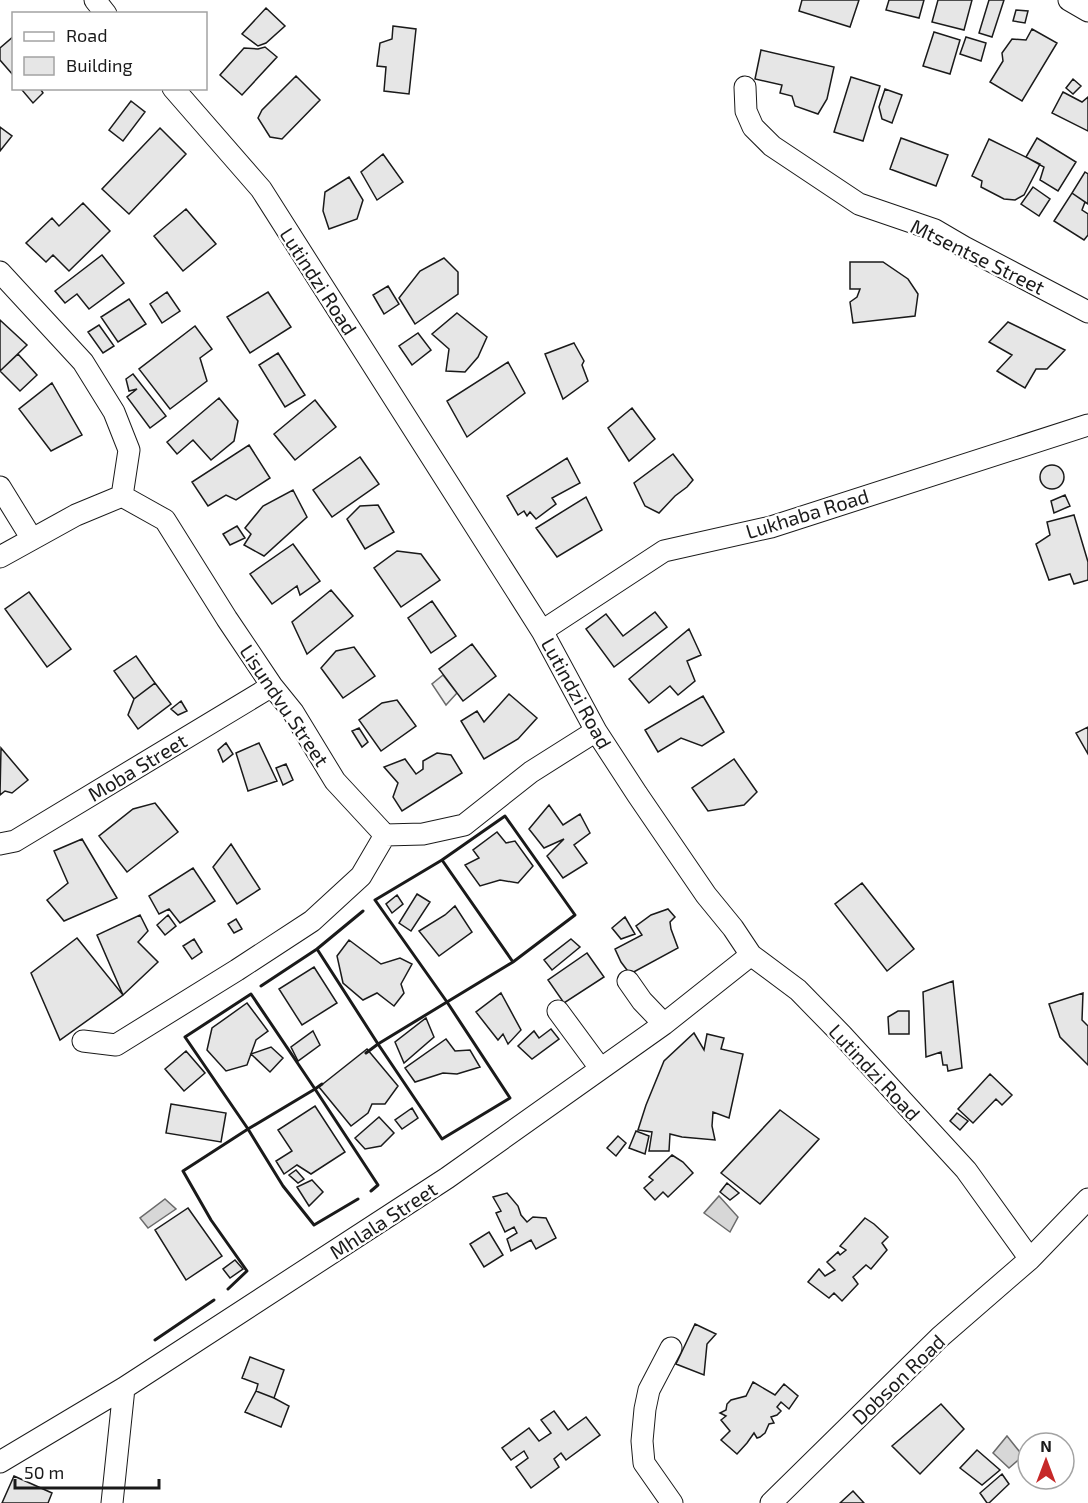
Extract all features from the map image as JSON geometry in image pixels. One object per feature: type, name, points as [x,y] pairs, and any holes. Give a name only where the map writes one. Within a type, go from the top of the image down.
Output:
[{"type":"street","points":[[94,0],[104,12]]},
{"type":"street","points":[[1069,0],[1088,11]]},
{"type":"street","name":"Mtsentse Street","points":[[745,87],[746,111],[753,127],[772,146],[859,204],[935,230],[964,248],[1088,312]]},
{"type":"street","name":"Lutindzi Road","points":[[174,90],[261,189],[542,631],[596,731],[706,895],[751,954],[798,990],[905,1102],[966,1170],[1030,1259]]},
{"type":"street","points":[[0,272],[83,362],[114,412],[129,450],[122,496],[76,515],[0,557]]},
{"type":"street","name":"Lukhaba Road","points":[[542,631],[664,551],[771,527],[1088,425]]},
{"type":"street","points":[[0,487],[32,539]]},
{"type":"street","name":"Lisundvu Street","points":[[122,496],[165,520],[227,619],[272,686],[293,712],[335,781],[385,835]]},
{"type":"street","name":"Moba Street","points":[[0,844],[15,841],[272,686]]},
{"type":"street","points":[[83,1041],[116,1045],[312,921],[361,876],[385,835],[423,834],[464,825],[531,772],[596,731]]},
{"type":"street","name":"Mhlala Street","points":[[0,1462],[124,1388],[447,1178],[663,1024],[751,954]]},
{"type":"street","points":[[628,981],[663,1024]]},
{"type":"street","points":[[558,1011],[600,1068]]},
{"type":"street","name":"Dobson Road","points":[[771,1503],[940,1337],[1030,1259],[1088,1199]]},
{"type":"street","points":[[671,1348],[649,1390],[642,1441],[644,1463],[672,1503]]},
{"type":"street","points":[[112,1503],[124,1388]]},
{"type":"shaded area","points":[[443,675],[457,693],[446,705],[432,684]]},
{"type":"shaded area","points":[[719,1196],[738,1217],[730,1232],[704,1213]]},
{"type":"shaded area","points":[[165,1199],[176,1209],[148,1228],[140,1218]]},
{"type":"shaded area","points":[[1007,1436],[1016,1447],[1016,1462],[1009,1468],[993,1453]]},
{"type":"building","points":[[802,0],[859,0],[850,27],[799,11]]},
{"type":"building","points":[[889,0],[924,0],[919,18],[886,10]]},
{"type":"building","points":[[938,0],[972,0],[964,30],[932,22]]},
{"type":"building","points":[[989,0],[1004,0],[992,37],[979,33]]},
{"type":"building","points":[[266,8],[285,26],[266,43],[258,46],[242,34]]},
{"type":"building","points":[[1016,10],[1028,11],[1025,23],[1013,21]]},
{"type":"building","points":[[393,26],[416,29],[409,94],[384,91],[386,67],[377,66],[380,43],[392,39]]},
{"type":"building","points":[[1032,29],[1057,43],[1022,101],[990,82],[1003,61],[1002,53],[1012,39],[1026,40]]},
{"type":"building","points":[[934,32],[960,40],[950,74],[923,66]]},
{"type":"building","points":[[966,37],[986,43],[981,61],[960,54]]},
{"type":"building","points":[[12,38],[12,74],[0,60],[0,48]]},
{"type":"building","points":[[265,47],[277,57],[242,95],[220,75],[244,48]]},
{"type":"building","points":[[761,50],[834,67],[827,99],[818,114],[795,106],[792,96],[780,93],[782,85],[755,79]]},
{"type":"building","points":[[296,76],[320,100],[282,139],[270,137],[258,118],[262,110]]},
{"type":"building","points":[[851,77],[880,86],[863,141],[834,132]]},
{"type":"building","points":[[1073,79],[1081,86],[1073,94],[1066,88]]},
{"type":"building","points":[[885,89],[902,95],[892,123],[882,119],[879,107]]},
{"type":"building","points":[[22,90],[41,90],[43,93],[33,103]]},
{"type":"building","points":[[1063,92],[1082,102],[1088,97],[1088,131],[1052,113]]},
{"type":"building","points":[[131,101],[145,112],[123,141],[109,130]]},
{"type":"building","points":[[0,127],[12,136],[0,151]]},
{"type":"building","points":[[160,128],[186,154],[129,214],[102,189]]},
{"type":"building","points":[[901,138],[948,155],[936,186],[890,169]]},
{"type":"building","points":[[1037,138],[1076,162],[1058,191],[1040,180],[1044,167],[1026,157]]},
{"type":"building","points":[[989,139],[1040,164],[1024,195],[1015,200],[1004,199],[981,187],[982,181],[972,176]]},
{"type":"building","points":[[383,154],[403,182],[377,200],[361,172]]},
{"type":"building","points":[[1085,172],[1088,174],[1088,204],[1072,193]]},
{"type":"building","points":[[349,177],[363,200],[357,219],[329,229],[323,211],[325,192]]},
{"type":"building","points":[[1033,187],[1050,199],[1039,216],[1021,204]]},
{"type":"building","points":[[1072,193],[1085,202],[1082,210],[1088,214],[1088,235],[1084,240],[1054,221]]},
{"type":"building","points":[[83,203],[110,231],[69,271],[53,255],[46,262],[26,243],[52,218],[59,226]]},
{"type":"building","points":[[186,209],[216,244],[183,271],[154,236]]},
{"type":"building","points":[[102,255],[124,283],[89,309],[77,294],[65,303],[55,291]]},
{"type":"building","points":[[444,258],[458,272],[458,294],[415,324],[399,298],[420,271]]},
{"type":"building","points":[[850,262],[883,262],[908,279],[918,294],[915,316],[853,323],[850,302],[857,297],[860,289],[850,289]]},
{"type":"building","points":[[388,286],[399,304],[384,314],[373,295]]},
{"type":"building","points":[[167,292],[180,311],[162,323],[150,304]]},
{"type":"building","points":[[268,292],[291,327],[250,353],[227,317]]},
{"type":"building","points":[[129,299],[146,324],[118,342],[101,317]]},
{"type":"building","points":[[457,313],[487,337],[478,357],[465,372],[446,371],[449,349],[432,334]]},
{"type":"building","points":[[0,320],[27,345],[0,371]]},
{"type":"building","points":[[1008,322],[1065,350],[1047,369],[1036,369],[1025,388],[997,371],[1012,355],[989,342]]},
{"type":"building","points":[[99,325],[114,346],[103,353],[88,332]]},
{"type":"building","points":[[195,326],[212,349],[200,358],[207,381],[170,409],[139,369]]},
{"type":"building","points":[[418,333],[431,350],[412,365],[399,346]]},
{"type":"building","points":[[574,343],[584,361],[582,365],[588,381],[563,399],[545,354]]},
{"type":"building","points":[[278,353],[305,395],[285,407],[259,365]]},
{"type":"building","points":[[18,354],[37,375],[20,391],[0,371]]},
{"type":"building","points":[[508,362],[525,393],[467,437],[447,401]]},
{"type":"building","points":[[133,374],[166,416],[150,428],[127,397],[137,389],[129,391],[126,379]]},
{"type":"building","points":[[52,383],[82,435],[51,451],[19,409]]},
{"type":"building","points":[[219,398],[238,421],[234,441],[211,460],[193,440],[177,454],[167,442]]},
{"type":"building","points":[[315,400],[336,427],[295,460],[274,434]]},
{"type":"building","points":[[632,408],[655,439],[629,461],[608,428]]},
{"type":"building","points":[[249,445],[270,478],[236,500],[226,495],[208,506],[192,482]]},
{"type":"building","points":[[673,454],[693,480],[659,513],[645,506],[634,483]]},
{"type":"building","points":[[360,457],[379,484],[332,517],[313,490]]},
{"type":"building","points":[[567,458],[580,483],[552,498],[556,504],[536,519],[530,512],[527,516],[524,511],[518,515],[507,496]]},
{"type":"building","points":[[1052,465],[1057,466],[1063,472],[1063,482],[1057,488],[1052,489],[1047,488],[1041,482],[1040,477],[1041,472],[1047,466]]},
{"type":"building","points":[[293,490],[307,517],[264,556],[244,545],[251,534],[245,528],[263,506]]},
{"type":"building","points":[[1065,495],[1070,506],[1054,513],[1051,501]]},
{"type":"building","points":[[586,497],[602,530],[557,557],[536,528]]},
{"type":"building","points":[[378,505],[394,532],[365,549],[347,519],[360,506]]},
{"type":"building","points":[[1074,515],[1088,562],[1088,580],[1074,584],[1070,574],[1049,580],[1036,544],[1050,535],[1047,522]]},
{"type":"building","points":[[237,526],[245,538],[230,545],[223,534]]},
{"type":"building","points":[[293,544],[320,581],[300,595],[297,586],[272,604],[250,574]]},
{"type":"building","points":[[397,551],[421,554],[440,580],[401,607],[374,568]]},
{"type":"building","points":[[331,590],[353,616],[307,654],[292,622]]},
{"type":"building","points":[[29,592],[71,649],[47,667],[5,609]]},
{"type":"building","points":[[432,601],[456,636],[431,653],[408,618]]},
{"type":"building","points":[[655,612],[667,627],[614,667],[586,629],[606,614],[623,636]]},
{"type":"building","points":[[689,629],[701,655],[687,661],[695,681],[678,695],[670,686],[649,703],[629,679]]},
{"type":"building","points":[[472,644],[496,676],[463,701],[439,669]]},
{"type":"building","points":[[354,647],[375,676],[343,698],[321,668],[336,651]]},
{"type":"building","points":[[136,656],[155,683],[134,699],[114,671]]},
{"type":"building","points":[[155,683],[171,704],[138,729],[128,715],[134,699]]},
{"type":"building","points":[[509,694],[537,718],[518,739],[484,759],[461,721],[477,711],[484,722]]},
{"type":"building","points":[[703,696],[724,732],[702,746],[681,738],[658,752],[645,730]]},
{"type":"building","points":[[397,700],[416,726],[381,751],[359,720],[382,703]]},
{"type":"building","points":[[181,701],[187,711],[178,715],[171,709]]},
{"type":"building","points":[[1088,727],[1088,754],[1076,733]]},
{"type":"building","points":[[359,728],[368,742],[362,747],[352,731]]},
{"type":"building","points":[[226,743],[233,754],[223,762],[218,750]]},
{"type":"building","points":[[259,743],[277,781],[248,791],[236,753]]},
{"type":"building","points":[[1,748],[28,780],[12,793],[5,791],[0,795]]},
{"type":"building","points":[[437,753],[451,755],[462,773],[402,811],[393,797],[398,783],[384,767],[405,759],[416,774],[423,769],[423,761]]},
{"type":"building","points":[[734,759],[757,792],[744,805],[708,811],[692,788]]},
{"type":"building","points":[[286,764],[293,780],[283,785],[276,768]]},
{"type":"building","points":[[155,803],[178,832],[127,872],[99,836],[133,809]]},
{"type":"building","points":[[549,805],[563,825],[580,814],[590,833],[574,845],[587,863],[563,878],[547,856],[564,839],[544,848],[529,829]]},
{"type":"building","points":[[497,832],[506,843],[515,841],[533,866],[518,883],[500,880],[480,886],[465,865],[479,858],[473,850]]},
{"type":"building","points":[[82,839],[117,898],[64,921],[47,900],[68,883],[54,851]]},
{"type":"building","points":[[231,844],[260,889],[237,904],[213,867]]},
{"type":"building","points":[[193,868],[215,901],[180,923],[169,909],[159,914],[149,896]]},
{"type":"building","points":[[862,883],[914,949],[887,971],[835,904]]},
{"type":"building","points":[[417,894],[430,902],[411,931],[399,923]]},
{"type":"building","points":[[397,895],[403,904],[392,913],[386,904]]},
{"type":"building","points":[[455,906],[472,932],[439,956],[419,931]]},
{"type":"building","points":[[668,909],[675,917],[670,922],[678,948],[630,974],[615,949],[642,935],[636,926],[651,915]]},
{"type":"building","points":[[140,915],[148,931],[138,942],[158,962],[123,995],[97,935]]},
{"type":"building","points":[[168,915],[176,926],[165,935],[157,925]]},
{"type":"building","points":[[625,917],[635,934],[621,939],[612,928]]},
{"type":"building","points":[[236,919],[242,929],[234,933],[228,924]]},
{"type":"building","points":[[77,938],[123,995],[60,1040],[31,973]]},
{"type":"building","points":[[194,939],[202,952],[192,959],[183,946]]},
{"type":"building","points":[[571,939],[580,947],[552,970],[544,960]]},
{"type":"building","points":[[349,940],[381,964],[400,958],[412,964],[401,984],[404,993],[394,1006],[377,993],[363,1000],[343,983],[337,956]]},
{"type":"building","points":[[587,953],[604,977],[564,1003],[548,980]]},
{"type":"building","points":[[314,967],[337,1003],[302,1025],[279,989]]},
{"type":"building","points":[[953,981],[962,1068],[948,1071],[947,1065],[943,1065],[941,1052],[926,1057],[923,992]]},
{"type":"building","points":[[501,993],[521,1030],[508,1044],[503,1034],[498,1040],[476,1012]]},
{"type":"building","points":[[1083,993],[1082,1020],[1088,1026],[1088,1065],[1060,1037],[1049,1004]]},
{"type":"building","points":[[247,1003],[268,1031],[256,1040],[247,1065],[226,1071],[207,1050],[212,1028]]},
{"type":"building","points":[[898,1011],[909,1011],[909,1034],[889,1034],[888,1017]]},
{"type":"building","points":[[426,1018],[434,1037],[404,1063],[395,1042]]},
{"type":"building","points":[[551,1029],[559,1039],[532,1059],[518,1046],[534,1031],[539,1038]]},
{"type":"building","points":[[313,1031],[320,1045],[298,1061],[291,1047]]},
{"type":"building","points":[[694,1033],[704,1050],[707,1034],[724,1038],[721,1049],[743,1054],[729,1118],[713,1112],[712,1126],[715,1140],[670,1134],[669,1151],[649,1151],[652,1132],[638,1130],[646,1105],[664,1061]]},
{"type":"building","points":[[446,1039],[455,1051],[470,1050],[480,1067],[457,1074],[443,1073],[415,1082],[405,1068]]},
{"type":"building","points":[[271,1047],[283,1058],[270,1072],[251,1054]]},
{"type":"building","points":[[367,1049],[398,1086],[385,1104],[372,1104],[368,1113],[351,1126],[319,1087]]},
{"type":"building","points":[[186,1051],[205,1073],[184,1091],[165,1069]]},
{"type":"building","points":[[990,1074],[1012,1095],[1002,1105],[996,1099],[973,1123],[958,1109]]},
{"type":"building","points":[[171,1104],[226,1113],[221,1142],[166,1133]]},
{"type":"building","points":[[315,1106],[345,1152],[311,1174],[297,1165],[284,1174],[276,1161],[292,1151],[278,1130]]},
{"type":"building","points":[[412,1108],[418,1118],[402,1129],[395,1120]]},
{"type":"building","points":[[780,1110],[819,1139],[760,1204],[721,1173]]},
{"type":"building","points":[[957,1113],[968,1121],[960,1130],[950,1121]]},
{"type":"building","points":[[379,1117],[394,1133],[381,1146],[365,1149],[355,1138]]},
{"type":"building","points":[[636,1131],[649,1136],[645,1154],[629,1148]]},
{"type":"building","points":[[618,1136],[626,1143],[616,1156],[607,1148]]},
{"type":"building","points":[[672,1155],[683,1162],[693,1173],[668,1197],[663,1192],[655,1200],[644,1188],[653,1180],[649,1177]]},
{"type":"building","points":[[296,1170],[304,1179],[298,1183],[289,1175]]},
{"type":"building","points":[[312,1180],[323,1192],[309,1206],[297,1187]]},
{"type":"building","points":[[727,1183],[739,1193],[730,1200],[720,1192]]},
{"type":"building","points":[[507,1193],[527,1222],[533,1217],[546,1218],[556,1238],[536,1249],[531,1240],[511,1251],[507,1239],[517,1233],[514,1227],[505,1232],[496,1213],[501,1211],[493,1197]]},
{"type":"building","points":[[188,1208],[222,1256],[186,1280],[155,1230]]},
{"type":"building","points":[[865,1218],[888,1237],[882,1243],[887,1250],[871,1269],[866,1265],[853,1277],[858,1284],[842,1301],[834,1293],[829,1298],[808,1282],[819,1269],[825,1276],[835,1270],[827,1262],[838,1252],[840,1255],[846,1250],[840,1246]]},
{"type":"building","points":[[489,1232],[503,1255],[484,1267],[470,1244]]},
{"type":"building","points":[[235,1260],[243,1269],[230,1278],[223,1269]]},
{"type":"building","points":[[695,1324],[716,1334],[707,1344],[704,1375],[676,1364]]},
{"type":"building","points":[[250,1357],[284,1370],[274,1398],[256,1391],[258,1384],[242,1378]]},
{"type":"building","points":[[753,1382],[775,1395],[784,1384],[798,1396],[789,1409],[781,1402],[777,1407],[781,1411],[771,1417],[774,1423],[769,1424],[765,1433],[760,1437],[757,1438],[754,1433],[737,1454],[721,1440],[730,1431],[721,1420],[726,1416],[720,1413],[726,1410],[731,1400],[746,1396]]},
{"type":"building","points":[[256,1391],[289,1406],[281,1427],[245,1412]]},
{"type":"building","points":[[941,1404],[964,1429],[920,1474],[892,1446]]},
{"type":"building","points":[[554,1411],[568,1430],[586,1417],[600,1435],[566,1460],[561,1453],[554,1459],[559,1467],[531,1488],[516,1467],[528,1458],[524,1451],[511,1460],[502,1448],[529,1428],[539,1441],[551,1433],[541,1420]]},
{"type":"building","points":[[977,1450],[1000,1470],[982,1485],[960,1468]]},
{"type":"building","points":[[1002,1474],[1009,1484],[987,1503],[980,1493]]},
{"type":"building","points":[[14,1476],[52,1493],[48,1503],[2,1503]]},
{"type":"building","points":[[853,1491],[864,1503],[840,1503]]},
{"type":"wall","points":[[442,860],[505,816],[575,915],[513,962]]},
{"type":"wall","points":[[442,860],[513,962],[447,1002],[375,900],[442,860]]},
{"type":"wall","points":[[317,949],[363,911]]},
{"type":"wall","points":[[261,986],[317,949],[378,1044],[366,1053]]},
{"type":"wall","points":[[322,1084],[315,1089],[251,994],[185,1037],[248,1129],[315,1089],[378,1185],[371,1191]]},
{"type":"wall","points":[[447,1002],[510,1098],[442,1139],[378,1044],[447,1002]]},
{"type":"wall","points":[[228,1289],[247,1271],[211,1220],[183,1171],[248,1129],[283,1186],[314,1225],[358,1199]]},
{"type":"wall","points":[[155,1340],[214,1300]]}]
